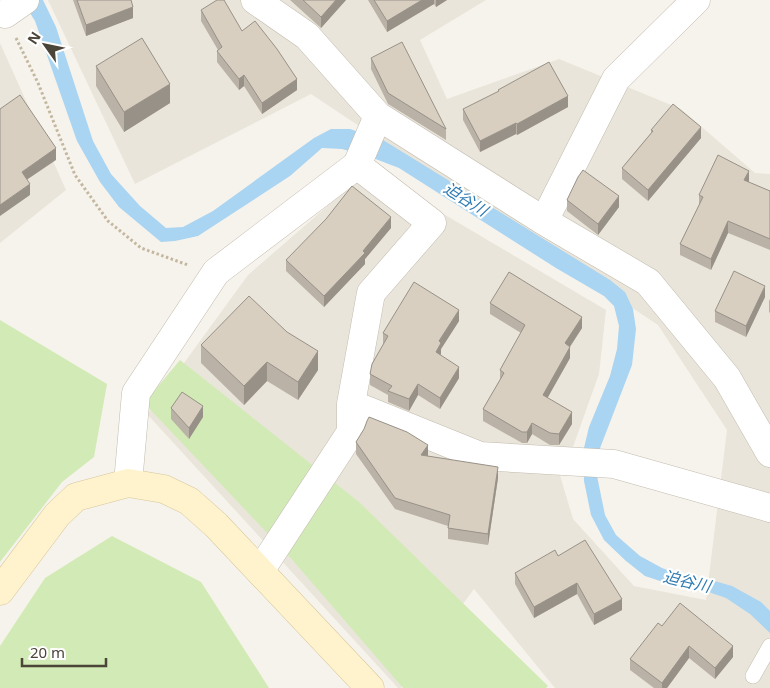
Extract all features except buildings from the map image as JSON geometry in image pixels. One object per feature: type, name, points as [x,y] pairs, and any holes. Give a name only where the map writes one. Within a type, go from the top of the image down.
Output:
[{"type":"street","points":[[255,0],[307,36],[375,123],[648,282],[727,378],[770,453]]},
{"type":"street","points":[[544,221],[616,78],[696,0]]},
{"type":"street","points":[[128,483],[136,392],[216,272],[357,165],[375,123]]},
{"type":"street","points":[[260,572],[351,432],[351,404],[371,293],[432,223],[357,165]]},
{"type":"street","points":[[351,404],[480,456],[614,464],[770,508]]},
{"type":"street","points":[[0,590],[57,515],[76,496],[128,483],[164,489],[189,501],[216,525],[370,688]]},
{"type":"lane","points":[[752,676],[770,646]]},
{"type":"path","points":[[16,7],[38,83],[75,175],[108,221],[141,248],[179,262],[216,272]]},
{"type":"shaded area","points":[[48,0],[486,0],[420,40],[447,99],[559,59],[681,109],[755,173],[770,174],[770,688],[555,688],[474,589],[401,688],[398,688],[147,414],[248,275],[369,170],[606,310],[599,374],[569,458],[559,472],[573,519],[634,586],[706,600],[727,430],[658,325],[311,94],[135,184]]},
{"type":"shaded area","points":[[0,43],[66,190],[0,243]]},
{"type":"green space","points":[[0,320],[107,384],[94,457],[62,482],[0,562]]},
{"type":"green space","points":[[180,360],[359,502],[548,686],[546,688],[403,688],[289,556],[144,403]]},
{"type":"green space","points":[[112,536],[201,582],[269,688],[0,688],[0,646],[45,578]]},
{"type":"water","name":"迫谷川","points":[[22,0],[43,0],[56,27],[93,141],[111,174],[140,206],[166,228],[183,227],[213,211],[314,138],[331,129],[350,129],[383,140],[610,280],[625,292],[633,309],[636,329],[632,365],[597,456],[597,476],[605,515],[616,535],[640,556],[662,568],[687,577],[711,580],[732,586],[761,602],[770,611],[770,633],[750,614],[726,598],[694,587],[663,582],[645,576],[604,540],[591,515],[584,481],[583,452],[589,427],[610,376],[617,349],[619,326],[614,306],[604,296],[556,268],[399,168],[342,149],[322,148],[290,176],[198,236],[161,242],[119,207],[100,182],[77,141],[35,21]]}]
